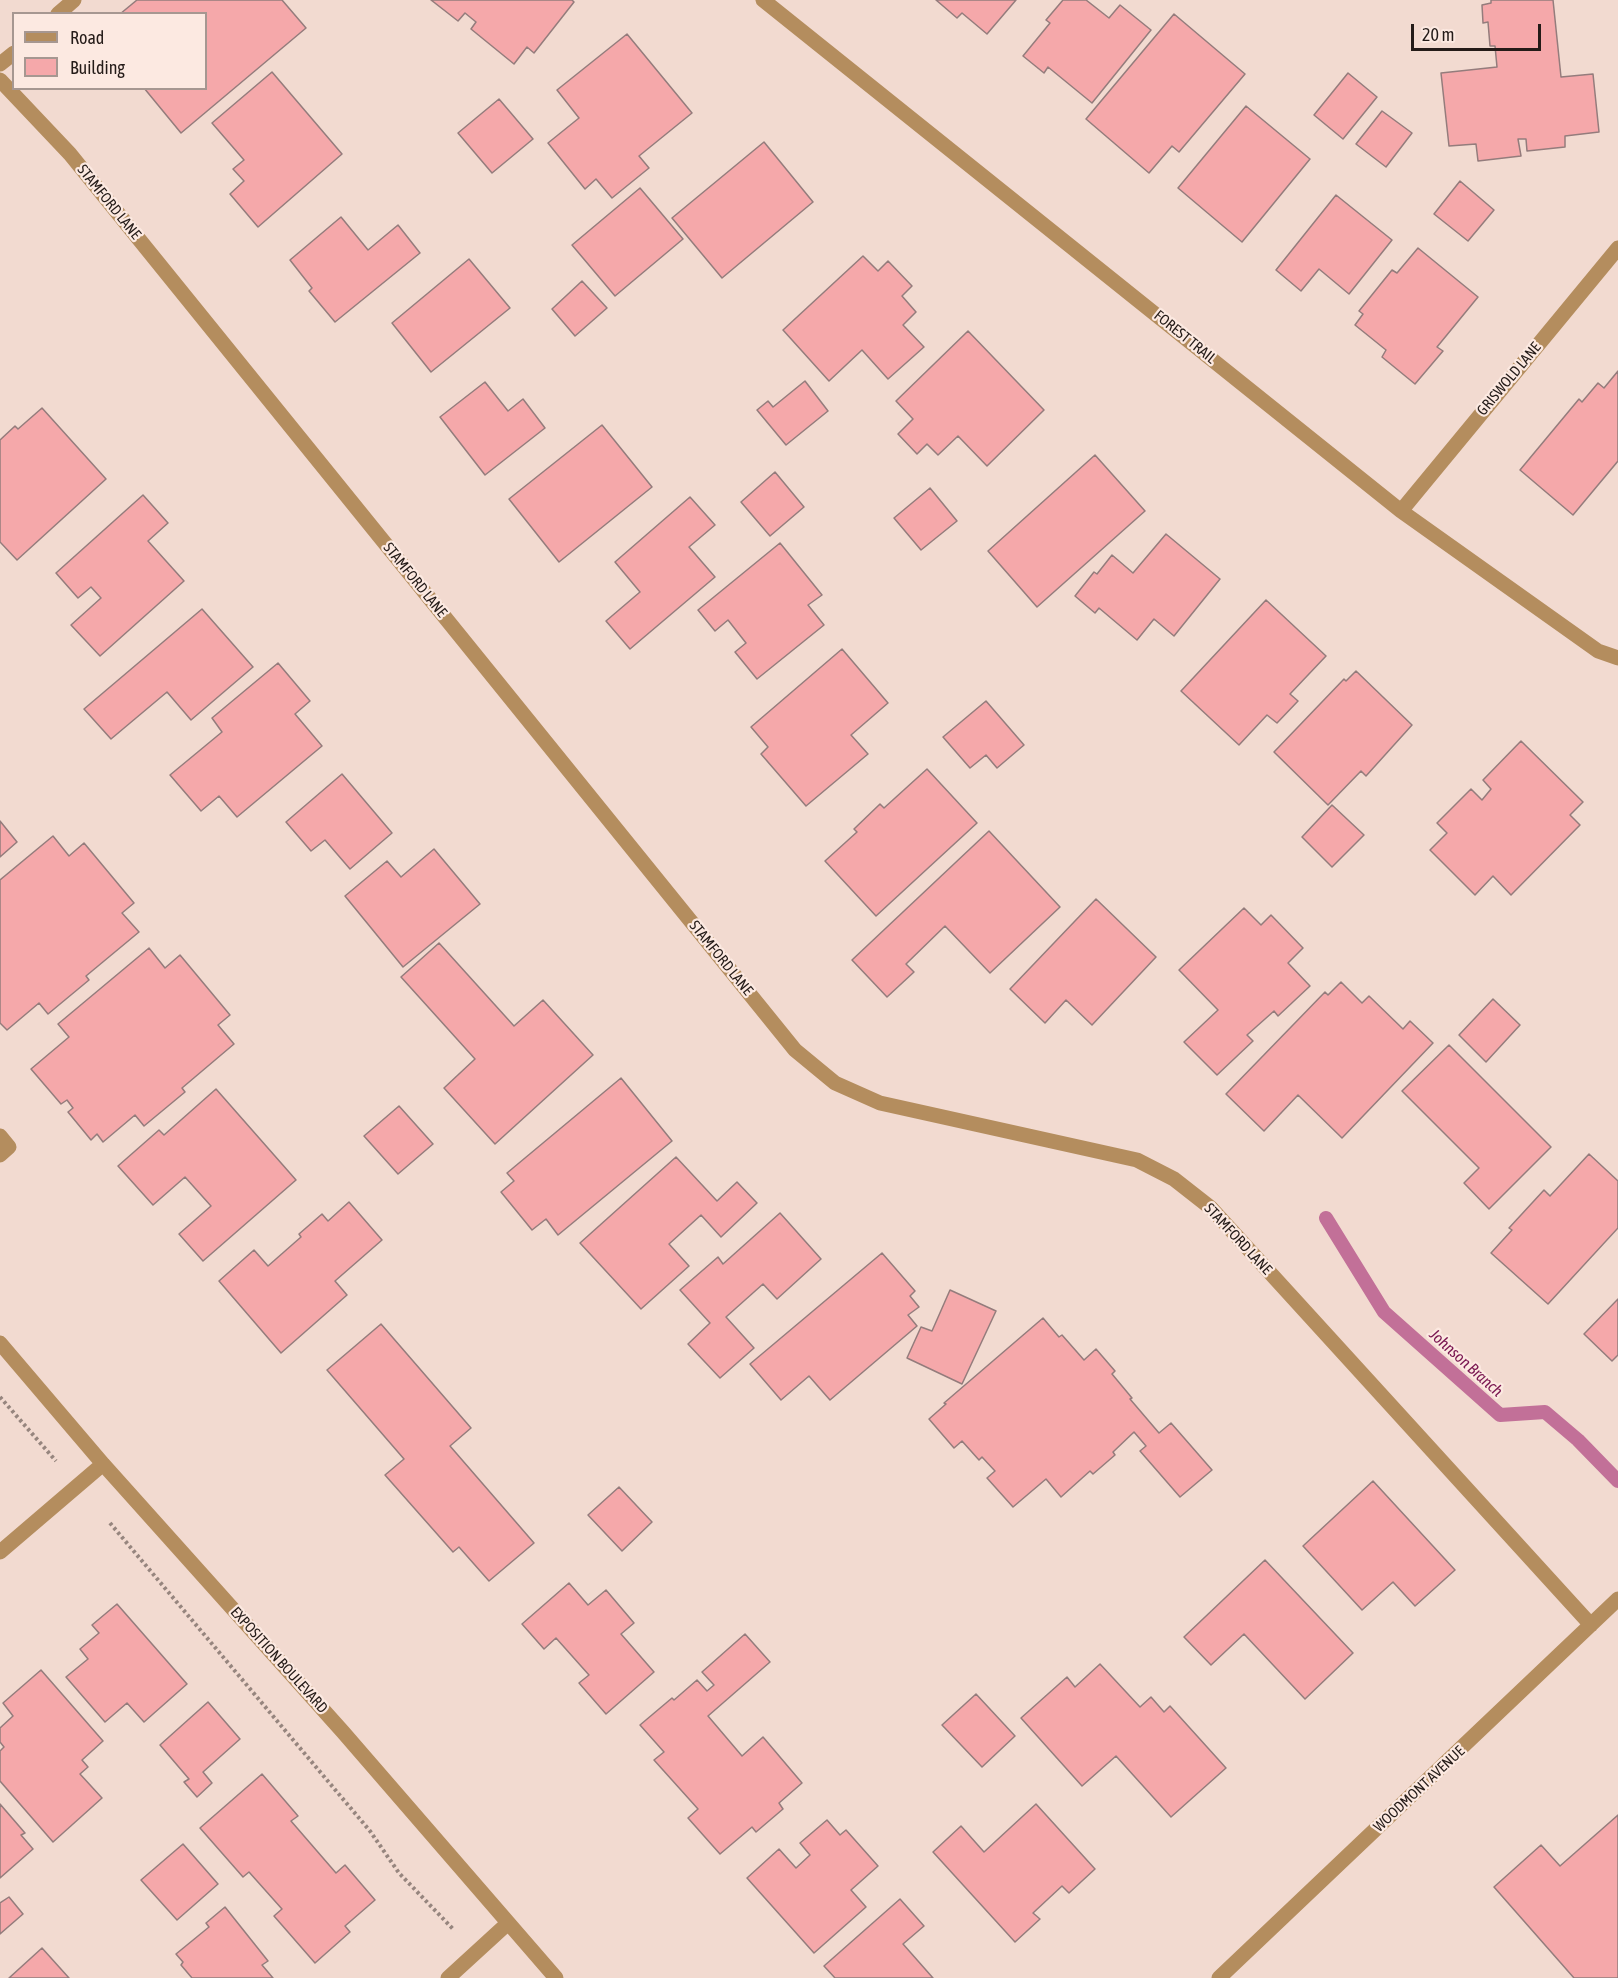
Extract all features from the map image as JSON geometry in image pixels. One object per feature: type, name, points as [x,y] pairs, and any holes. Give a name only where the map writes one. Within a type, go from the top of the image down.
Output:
[{"type":"street","points":[[60,12],[74,0]]},
{"type":"street","name":"FOREST TRAIL","points":[[763,0],[1401,511],[1598,651],[1618,658]]},
{"type":"street","points":[[0,64],[12,54]]},
{"type":"street","name":"STAMFORD LANE","points":[[0,80],[70,154],[795,1050],[835,1083],[880,1103],[1137,1160],[1174,1179],[1211,1208],[1592,1625]]},
{"type":"street","name":"GRISWOLD LANE","points":[[1401,511],[1618,248]]},
{"type":"street","points":[[0,1136],[9,1147],[0,1155]]},
{"type":"street","name":"EXPOSITION BOULEVARD","points":[[0,1343],[103,1464],[344,1732],[507,1924],[556,1978]]},
{"type":"street","points":[[0,1552],[103,1464]]},
{"type":"street","name":"WOODMONT AVENUE","points":[[1219,1978],[1618,1599]]},
{"type":"street","points":[[448,1978],[507,1924]]},
{"type":"path","points":[[0,1397],[56,1461]]},
{"type":"path","points":[[110,1523],[370,1831],[399,1873],[454,1930]]},
{"type":"building","points":[[137,0],[282,0],[306,28],[181,133],[146,90],[207,90],[207,12],[122,12]]},
{"type":"building","points":[[431,0],[572,0],[574,2],[534,53],[527,47],[514,64],[471,29],[476,22],[465,13],[458,21]]},
{"type":"building","points":[[936,0],[1016,0],[987,34],[962,13],[957,18]]},
{"type":"building","points":[[1063,0],[1086,0],[1109,18],[1120,5],[1151,30],[1092,103],[1048,67],[1044,73],[1023,56],[1050,23],[1046,20]]},
{"type":"building","points":[[1491,0],[1553,0],[1561,77],[1593,74],[1599,132],[1565,136],[1565,147],[1527,151],[1526,139],[1518,139],[1521,156],[1478,161],[1476,144],[1449,146],[1441,73],[1497,67],[1495,46],[1490,46],[1488,22],[1483,23],[1482,5],[1491,3]]},
{"type":"building","points":[[1174,14],[1245,74],[1179,152],[1172,146],[1149,173],[1086,119]]},
{"type":"building","points":[[627,34],[692,113],[639,156],[649,168],[612,198],[596,179],[585,189],[548,143],[579,118],[557,90]]},
{"type":"building","points":[[272,72],[342,154],[258,227],[230,194],[244,181],[233,169],[244,160],[212,123]]},
{"type":"building","points":[[1348,73],[1377,97],[1343,139],[1314,115]]},
{"type":"building","points":[[499,99],[533,139],[492,173],[458,133]]},
{"type":"building","points":[[1246,106],[1310,159],[1242,242],[1178,188]]},
{"type":"building","points":[[1382,111],[1412,133],[1386,167],[1356,144]]},
{"type":"building","points":[[764,142],[813,202],[722,278],[672,218]]},
{"type":"building","points":[[1460,181],[1494,210],[1468,241],[1434,214]]},
{"type":"building","points":[[640,188],[683,239],[615,296],[572,245]]},
{"type":"building","points":[[1336,195],[1392,240],[1349,294],[1319,269],[1301,291],[1276,270]]},
{"type":"building","points":[[341,217],[368,250],[398,225],[420,253],[335,322],[309,291],[312,288],[290,260]]},
{"type":"building","points":[[1418,248],[1478,297],[1437,347],[1443,351],[1415,384],[1382,357],[1386,350],[1355,325],[1363,314],[1359,311],[1392,270],[1397,273]]},
{"type":"building","points":[[863,256],[878,271],[888,261],[912,286],[902,296],[916,312],[903,325],[924,347],[888,379],[862,350],[829,381],[783,330]]},
{"type":"building","points":[[469,259],[510,308],[431,372],[392,323]]},
{"type":"building","points":[[582,281],[607,308],[575,336],[552,309]]},
{"type":"building","points":[[968,331],[1044,410],[987,466],[958,436],[938,455],[927,444],[917,454],[898,434],[913,419],[896,401]]},
{"type":"building","points":[[1618,371],[1618,461],[1573,515],[1520,470],[1579,399],[1582,402],[1598,383],[1604,388]]},
{"type":"building","points":[[805,381],[828,411],[786,445],[757,410],[768,401],[773,407]]},
{"type":"building","points":[[485,382],[508,411],[523,399],[545,428],[485,475],[440,417]]},
{"type":"building","points":[[42,408],[106,479],[17,560],[0,542],[0,440],[15,426],[18,429]]},
{"type":"building","points":[[602,425],[652,487],[559,562],[509,499]]},
{"type":"building","points":[[1095,455],[1145,511],[1037,607],[988,551]]},
{"type":"building","points":[[775,472],[804,507],[770,536],[741,502]]},
{"type":"building","points":[[930,488],[957,521],[921,550],[894,518]]},
{"type":"building","points":[[143,495],[168,523],[148,541],[184,581],[100,656],[71,625],[101,598],[91,587],[78,598],[56,573]]},
{"type":"building","points":[[690,497],[715,525],[689,547],[715,577],[630,649],[606,621],[640,592],[615,562]]},
{"type":"building","points":[[1166,534],[1220,579],[1174,636],[1154,619],[1137,640],[1099,608],[1095,613],[1075,596],[1094,572],[1097,574],[1112,555],[1133,573]]},
{"type":"building","points":[[780,543],[822,595],[808,605],[824,625],[757,679],[735,652],[746,643],[728,620],[715,631],[698,610]]},
{"type":"building","points":[[1266,600],[1326,656],[1290,694],[1298,701],[1277,723],[1267,715],[1239,745],[1181,691]]},
{"type":"building","points":[[202,609],[253,667],[191,720],[167,692],[111,739],[84,709]]},
{"type":"building","points":[[842,649],[888,703],[851,735],[868,754],[806,806],[761,754],[768,747],[751,727]]},
{"type":"building","points":[[278,663],[310,701],[295,714],[322,746],[237,817],[219,796],[201,811],[170,775],[222,732],[212,718]]},
{"type":"building","points":[[1356,671],[1412,725],[1366,776],[1361,771],[1328,805],[1274,752],[1344,679],[1346,681]]},
{"type":"building","points":[[986,701],[1024,745],[997,768],[986,755],[970,768],[943,737]]},
{"type":"building","points":[[1521,741],[1583,802],[1570,815],[1580,825],[1511,895],[1493,876],[1475,895],[1430,850],[1447,833],[1437,823],[1471,789],[1482,800],[1491,789],[1483,780]]},
{"type":"building","points":[[927,769],[977,823],[876,916],[825,861],[857,832],[854,829],[880,804],[884,808]]},
{"type":"building","points":[[342,774],[392,833],[350,869],[325,840],[311,851],[286,822]]},
{"type":"building","points":[[1332,805],[1364,835],[1332,867],[1302,837]]},
{"type":"building","points":[[0,821],[17,842],[0,857]]},
{"type":"building","points":[[989,831],[1060,907],[990,973],[945,926],[906,964],[914,972],[887,997],[852,960]]},
{"type":"building","points":[[53,836],[69,856],[84,843],[134,903],[122,913],[139,932],[86,976],[89,980],[48,1014],[39,1003],[7,1030],[0,1023],[0,880]]},
{"type":"building","points":[[434,849],[480,904],[403,967],[345,896],[387,861],[401,877]]},
{"type":"building","points":[[1096,899],[1156,957],[1092,1025],[1066,1000],[1045,1023],[1010,989]]},
{"type":"building","points":[[1244,908],[1261,925],[1271,915],[1303,948],[1288,963],[1310,986],[1278,1016],[1274,1011],[1247,1035],[1253,1041],[1217,1075],[1184,1042],[1218,1010],[1179,970]]},
{"type":"building","points":[[439,943],[514,1026],[543,1000],[593,1055],[495,1144],[444,1088],[475,1059],[401,977]]},
{"type":"building","points":[[149,948],[165,968],[180,955],[230,1015],[218,1025],[234,1044],[182,1088],[185,1092],[144,1126],[135,1115],[103,1142],[97,1134],[91,1140],[68,1112],[73,1108],[67,1100],[61,1104],[31,1069],[69,1037],[58,1024]]},
{"type":"building","points":[[1341,982],[1362,1003],[1369,996],[1403,1029],[1410,1021],[1433,1043],[1342,1138],[1298,1095],[1264,1131],[1226,1094],[1325,992],[1328,995]]},
{"type":"building","points":[[1493,999],[1520,1025],[1486,1062],[1459,1035]]},
{"type":"building","points":[[1449,1045],[1551,1147],[1489,1209],[1464,1183],[1479,1168],[1402,1091]]},
{"type":"building","points":[[621,1078],[672,1141],[558,1235],[546,1219],[532,1230],[501,1192],[514,1181],[507,1173]]},
{"type":"building","points":[[216,1089],[296,1180],[203,1261],[179,1234],[211,1206],[185,1177],[153,1205],[118,1166],[159,1130],[164,1135]]},
{"type":"building","points":[[399,1106],[433,1144],[398,1174],[364,1136]]},
{"type":"building","points":[[1589,1154],[1618,1181],[1618,1228],[1548,1304],[1491,1253],[1512,1230],[1509,1228],[1544,1190],[1550,1196]]},
{"type":"building","points":[[676,1157],[717,1201],[737,1182],[757,1203],[721,1237],[701,1215],[669,1244],[689,1266],[641,1309],[580,1243]]},
{"type":"building","points":[[349,1202],[382,1240],[335,1281],[347,1295],[281,1353],[219,1281],[254,1250],[268,1266],[301,1237],[299,1234],[322,1214],[328,1221]]},
{"type":"building","points":[[780,1213],[821,1259],[777,1299],[763,1284],[726,1317],[754,1348],[720,1378],[688,1344],[710,1323],[680,1290],[718,1257],[723,1264]]},
{"type":"building","points":[[882,1253],[915,1291],[910,1296],[919,1307],[908,1315],[917,1326],[830,1400],[809,1376],[781,1400],[750,1364]]},
{"type":"building","points":[[950,1290],[996,1311],[962,1384],[907,1358],[921,1327],[932,1331]]},
{"type":"building","points":[[1618,1299],[1618,1355],[1612,1361],[1584,1334]]},
{"type":"building","points":[[1043,1318],[1059,1337],[1062,1335],[1084,1360],[1096,1349],[1115,1371],[1112,1374],[1132,1398],[1130,1399],[1159,1433],[1171,1423],[1212,1470],[1180,1497],[1140,1451],[1146,1446],[1134,1432],[1113,1452],[1115,1455],[1093,1474],[1090,1471],[1061,1497],[1046,1479],[1013,1507],[987,1478],[995,1471],[982,1457],[979,1460],[962,1441],[954,1448],[929,1419],[946,1404],[944,1403]]},
{"type":"building","points":[[381,1324],[471,1428],[450,1446],[534,1543],[489,1581],[459,1547],[453,1552],[385,1475],[404,1459],[327,1370]]},
{"type":"building","points":[[1373,1481],[1455,1570],[1415,1606],[1393,1582],[1362,1610],[1303,1546]]},
{"type":"building","points":[[619,1487],[652,1522],[622,1551],[588,1515]]},
{"type":"building","points":[[1265,1560],[1353,1653],[1305,1699],[1244,1634],[1211,1665],[1184,1637]]},
{"type":"building","points":[[569,1583],[588,1605],[606,1590],[634,1623],[621,1634],[654,1672],[606,1714],[579,1683],[589,1675],[556,1638],[544,1649],[522,1624]]},
{"type":"building","points":[[117,1604],[187,1684],[144,1722],[127,1703],[105,1722],[66,1677],[88,1659],[80,1649],[99,1633],[92,1625]]},
{"type":"building","points":[[745,1634],[770,1662],[708,1716],[742,1756],[763,1737],[802,1783],[779,1803],[783,1809],[756,1832],[752,1827],[720,1854],[688,1818],[698,1809],[654,1760],[664,1752],[640,1725],[697,1680],[707,1691],[714,1685],[702,1672]]},
{"type":"building","points":[[1100,1664],[1140,1707],[1151,1697],[1164,1712],[1170,1706],[1226,1768],[1171,1817],[1116,1756],[1082,1786],[1021,1718],[1067,1677],[1075,1687]]},
{"type":"building","points":[[41,1670],[103,1741],[82,1760],[88,1767],[80,1774],[102,1798],[53,1842],[0,1781],[0,1751],[4,1747],[0,1742],[0,1728],[13,1716],[3,1703]]},
{"type":"building","points":[[976,1694],[1015,1736],[982,1767],[942,1725]]},
{"type":"building","points":[[208,1702],[240,1739],[203,1772],[212,1783],[197,1797],[184,1782],[189,1779],[160,1745]]},
{"type":"building","points":[[262,1774],[298,1816],[291,1821],[336,1873],[345,1865],[375,1900],[345,1926],[350,1932],[315,1963],[274,1916],[282,1909],[249,1872],[243,1877],[200,1828]]},
{"type":"building","points":[[0,1804],[25,1833],[21,1835],[33,1849],[0,1878]]},
{"type":"building","points":[[1036,1804],[1095,1869],[1069,1893],[1062,1886],[1033,1913],[1040,1919],[1015,1942],[933,1852],[961,1826],[984,1852]]},
{"type":"building","points":[[1618,1815],[1618,1978],[1574,1978],[1494,1887],[1541,1845],[1560,1866]]},
{"type":"building","points":[[827,1820],[840,1835],[846,1830],[878,1866],[851,1890],[866,1907],[814,1953],[747,1878],[779,1849],[796,1868],[810,1855],[800,1843]]},
{"type":"building","points":[[183,1844],[218,1884],[177,1920],[141,1880]]},
{"type":"building","points":[[9,1897],[23,1914],[0,1934],[0,1903]]},
{"type":"building","points":[[900,1899],[924,1926],[903,1944],[933,1978],[835,1978],[824,1966]]},
{"type":"building","points":[[225,1907],[268,1961],[262,1965],[273,1978],[192,1978],[181,1965],[183,1962],[176,1954],[209,1927],[206,1923]]},
{"type":"building","points":[[42,1948],[69,1978],[9,1978]]},
{"type":"waterway","name":"Johnson Branch","points":[[1326,1218],[1384,1312],[1500,1415],[1545,1412],[1578,1440],[1618,1481]]}]
